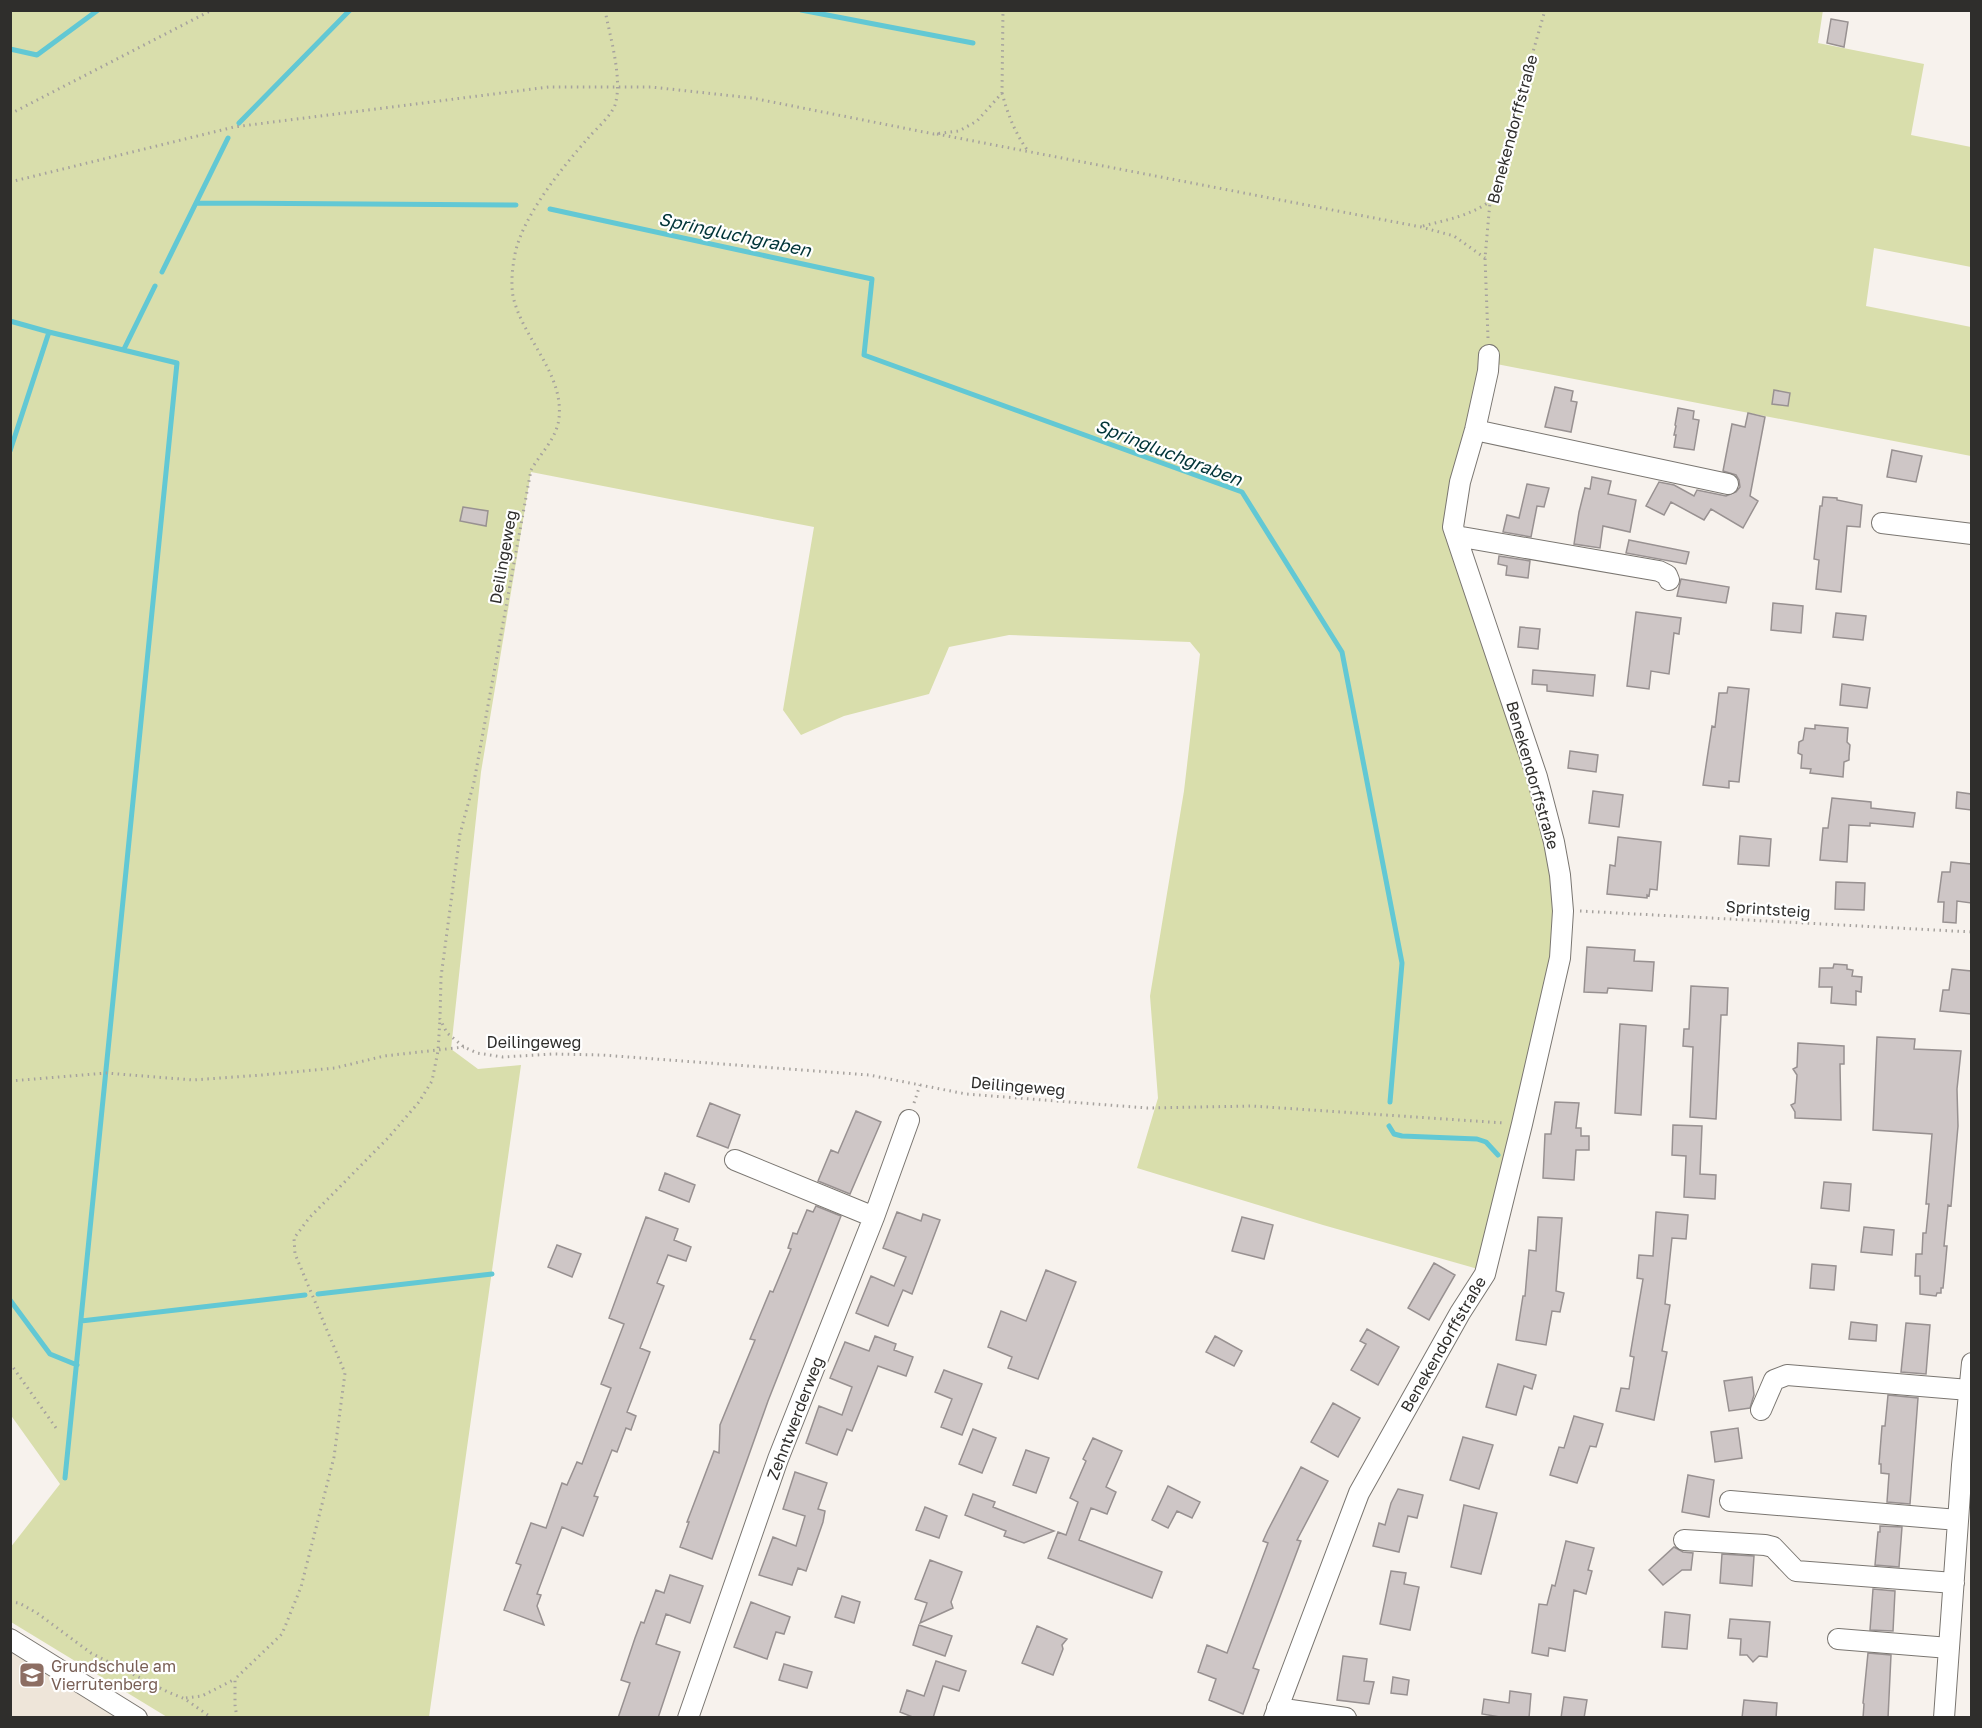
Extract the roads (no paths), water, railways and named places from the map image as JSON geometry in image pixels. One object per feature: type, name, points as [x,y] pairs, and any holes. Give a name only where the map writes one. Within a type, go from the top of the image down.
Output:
[{"type":"street","name":"Benekendorffstraße","points":[[1276,1713],[1359,1493],[1460,1313],[1485,1274],[1560,958],[1563,911],[1554,842],[1537,777],[1453,526],[1460,482],[1475,430],[1488,371],[1489,355]]},
{"type":"street","points":[[1475,430],[1728,484]]},
{"type":"street","points":[[1882,523],[1971,534]]},
{"type":"street","points":[[1456,536],[1659,571],[1667,575],[1669,580]]},
{"type":"street","name":"Zehntwerderweg","points":[[688,1718],[778,1459],[874,1217],[909,1120]]},
{"type":"street","points":[[735,1160],[874,1217]]},
{"type":"street","points":[[1944,1718],[1958,1520],[1967,1446],[1971,1363]]},
{"type":"street","points":[[1761,1410],[1774,1380],[1787,1375],[1969,1390]]},
{"type":"street","points":[[1730,1501],[1958,1520]]},
{"type":"street","points":[[1684,1540],[1773,1547],[1796,1571],[1954,1583]]},
{"type":"street","points":[[10,1639],[137,1718]]},
{"type":"street","points":[[1838,1639],[1949,1648]]},
{"type":"street","points":[[1276,1713],[1346,1718]]},
{"type":"waterway","points":[[10,49],[37,55],[98,10]]},
{"type":"waterway","points":[[239,123],[350,10]]},
{"type":"waterway","points":[[801,10],[973,43]]},
{"type":"waterway","name":"Springluchgraben","points":[[162,272],[228,138]]},
{"type":"waterway","name":"Springluchgraben","points":[[197,203],[516,205]]},
{"type":"waterway","name":"Springluchgraben","points":[[550,209],[872,279],[864,355],[1242,492],[1342,652],[1402,963],[1390,1102]]},
{"type":"waterway","points":[[124,349],[155,286]]},
{"type":"waterway","points":[[10,321],[177,363],[65,1478]]},
{"type":"waterway","points":[[10,451],[49,332]]},
{"type":"waterway","name":"Springluchgraben","points":[[1389,1126],[1394,1134],[1402,1136],[1477,1139],[1486,1142],[1498,1155]]},
{"type":"waterway","points":[[318,1294],[492,1274]]},
{"type":"waterway","points":[[81,1321],[305,1295]]},
{"type":"waterway","points":[[10,1300],[50,1354],[77,1365]]},
{"type":"place","name":"Grundschule am Vierrutenberg","points":[[32,1675]]}]
